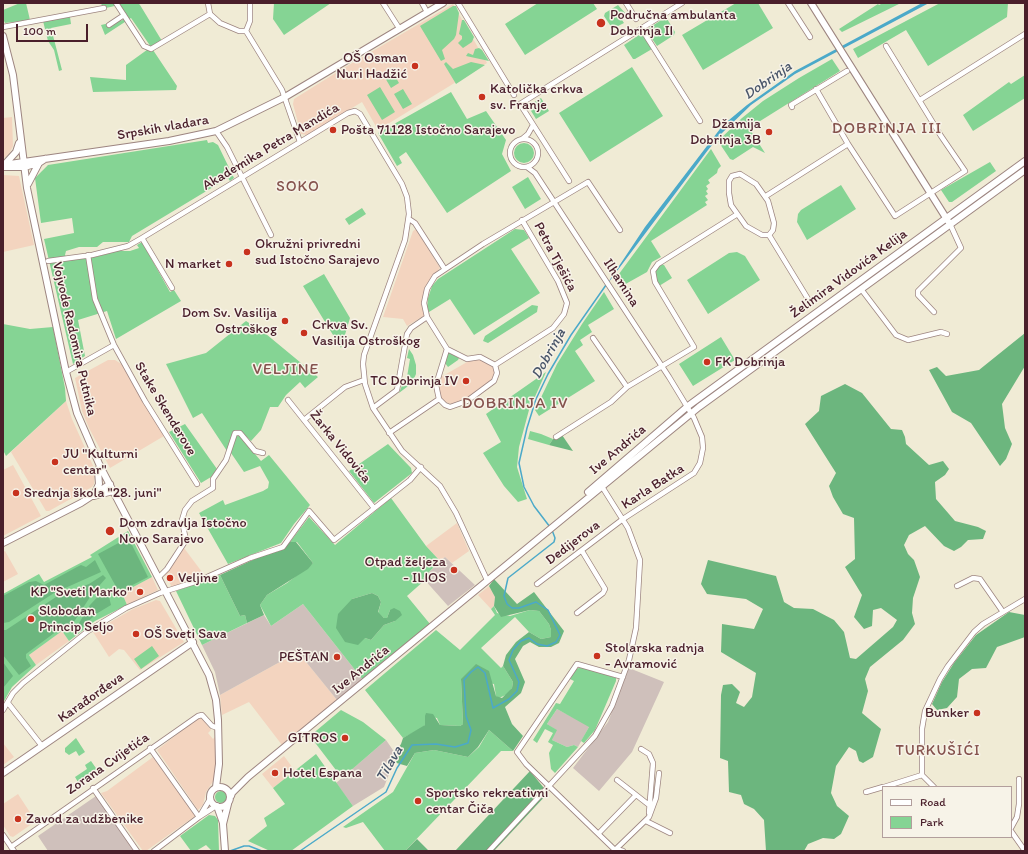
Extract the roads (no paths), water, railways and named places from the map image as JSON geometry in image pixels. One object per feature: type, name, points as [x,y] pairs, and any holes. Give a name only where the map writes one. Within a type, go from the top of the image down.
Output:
[{"type":"main road","name":"Srpskih vladara","points":[[23,164],[48,157],[169,141],[216,131],[285,97],[427,12],[434,5],[443,3]]},
{"type":"main road","points":[[811,3],[834,42],[950,224]]},
{"type":"main road","name":"Vojvode Radomira Putnika","points":[[3,36],[13,75],[27,188],[66,372],[77,413],[100,466],[167,591],[213,684],[218,712],[219,764],[216,787]]},
{"type":"main road","points":[[4,165],[16,152],[20,141]]},
{"type":"main road","name":"Srpskih vladara","points":[[23,164],[39,163],[48,157]]},
{"type":"main road","name":"Želimira Vidovića Kelija","points":[[688,406],[1025,161]]},
{"type":"main road","points":[[27,188],[28,182],[39,163]]},
{"type":"main road","points":[[4,165],[23,164]]},
{"type":"main road","name":"Želimira Vidovića Kelija","points":[[691,413],[1025,170]]},
{"type":"main road","name":"Ive Andrića","points":[[231,796],[232,793],[248,777],[385,666],[567,514],[688,406]]},
{"type":"main road","name":"Ive Andrića","points":[[600,484],[691,413]]},
{"type":"main road","points":[[92,496],[99,484],[100,466]]},
{"type":"main road","points":[[3,543],[92,496],[110,484]]},
{"type":"main road","points":[[92,496],[114,491]]},
{"type":"main road","name":"Karađorđeva","points":[[3,773],[193,642]]},
{"type":"main road","name":"Vojvode Radomira Putnika","points":[[219,764],[225,787]]},
{"type":"main road","name":"Ive Andrića","points":[[225,787],[248,777]]},
{"type":"main road","points":[[223,824],[231,796],[229,790],[225,787],[216,787],[212,791],[210,799],[216,806],[223,824],[225,849]]},
{"type":"main road","points":[[216,806],[221,807],[228,804]]},
{"type":"street","points":[[116,3],[147,48],[151,49],[210,14]]},
{"type":"street","points":[[208,3],[210,14],[220,23],[239,31],[246,31]]},
{"type":"street","points":[[246,31],[250,21],[250,3]]},
{"type":"street","points":[[383,3],[399,28]]},
{"type":"street","points":[[422,3],[427,12]]},
{"type":"street","points":[[458,3],[514,95]]},
{"type":"street","points":[[626,3],[636,19]]},
{"type":"street","points":[[569,181],[532,127],[520,104],[682,3]]},
{"type":"street","points":[[788,3],[810,37]]},
{"type":"street","points":[[3,27],[104,8]]},
{"type":"street","points":[[109,25],[124,15]]},
{"type":"street","points":[[641,28],[700,121]]},
{"type":"street","points":[[246,31],[282,90],[300,142]]},
{"type":"street","points":[[920,100],[1025,34]]},
{"type":"street","points":[[816,89],[848,144],[895,216],[930,192],[965,171],[941,136],[886,46]]},
{"type":"street","points":[[792,107],[791,105],[847,71]]},
{"type":"street","name":"Akademika Petra Mandića","points":[[48,261],[88,256],[128,246],[242,179],[348,113],[355,111],[359,112],[402,184],[408,201],[409,219],[405,240],[364,355],[364,380],[373,408],[389,433]]},
{"type":"street","points":[[532,127],[522,139],[514,143],[510,154],[515,164],[522,167],[527,167],[535,163]]},
{"type":"street","points":[[532,127],[533,142],[539,152],[535,163],[535,173]]},
{"type":"street","points":[[216,131],[227,147],[271,235]]},
{"type":"street","points":[[522,139],[533,142]]},
{"type":"street","points":[[766,196],[848,144]]},
{"type":"street","name":"Ilhamina","points":[[527,167],[535,173],[688,406]]},
{"type":"street","points":[[740,174],[747,178],[759,187],[766,196],[774,223],[773,230],[769,235],[762,235],[753,231],[736,215],[731,205],[728,193],[729,181],[734,175],[740,174]]},
{"type":"street","points":[[447,349],[436,385],[438,399],[450,407],[467,401],[494,381],[497,373],[495,365],[480,357],[468,359],[447,349],[427,317],[424,303],[427,289],[435,276],[444,268],[522,220],[588,182],[620,230]]},
{"type":"street","points":[[556,437],[611,402],[627,387],[694,347],[655,282],[653,271],[658,264],[736,215]]},
{"type":"street","points":[[409,219],[415,223],[444,268]]},
{"type":"street","name":"Petra Tješića","points":[[495,365],[553,328],[564,314],[567,303],[558,281],[522,220]]},
{"type":"street","points":[[934,312],[918,295],[918,291],[961,248],[950,224]]},
{"type":"street","points":[[769,235],[808,299]]},
{"type":"street","points":[[142,238],[172,288]]},
{"type":"street","name":"Stake Skenderove","points":[[88,256],[95,299],[114,345],[145,401],[197,484]]},
{"type":"street","points":[[860,289],[896,335],[908,340],[941,332],[947,334]]},
{"type":"street","points":[[373,408],[397,390],[407,334],[411,328],[427,317]]},
{"type":"street","points":[[593,338],[627,387]]},
{"type":"street","points":[[66,372],[114,345]]},
{"type":"street","points":[[304,420],[345,387],[364,380]]},
{"type":"street","points":[[438,399],[389,433],[403,452],[436,481],[446,495],[459,518],[487,580]]},
{"type":"street","name":"Žarka Vidovića","points":[[288,400],[374,508]]},
{"type":"street","name":"Karla Batka","points":[[623,519],[666,493],[694,473],[697,469],[702,456],[702,437],[688,406]]},
{"type":"street","points":[[159,577],[167,569],[184,543],[185,536],[182,520],[185,510],[192,501],[213,488],[212,479],[226,460],[235,433],[240,433],[255,451],[263,453]]},
{"type":"street","points":[[3,710],[13,693],[23,683],[88,631],[126,608],[167,591],[198,581],[250,558],[283,547],[309,511],[334,540],[410,480],[421,467]]},
{"type":"street","points":[[489,851],[578,756],[601,727],[612,706],[634,644],[640,560],[633,538],[623,519],[600,484]]},
{"type":"street","name":"Dedijerova","points":[[537,584],[623,519]]},
{"type":"street","points":[[577,613],[603,593],[605,589],[582,551]]},
{"type":"street","points":[[957,586],[973,578],[980,579],[1003,612]]},
{"type":"street","points":[[933,786],[922,775],[923,722],[925,712],[940,679],[974,632],[983,624],[1025,599]]},
{"type":"street","points":[[623,677],[577,664],[518,748],[519,756],[549,786],[616,850],[623,851]]},
{"type":"street","points":[[8,703],[42,746]]},
{"type":"street","name":"Zorana Cvijetića","points":[[12,849],[93,788],[200,715],[212,726],[218,728]]},
{"type":"street","points":[[150,748],[199,817]]},
{"type":"street","points":[[641,749],[649,754],[653,763],[648,819]]},
{"type":"street","points":[[616,850],[648,819],[656,798],[659,773]]},
{"type":"street","points":[[886,786],[922,775]]},
{"type":"street","points":[[1012,827],[1017,817],[1020,804],[1019,779]]},
{"type":"street","points":[[617,780],[635,796],[649,805]]},
{"type":"street","points":[[866,792],[882,787]]},
{"type":"street","points":[[93,788],[137,851]]},
{"type":"street","points":[[599,833],[635,796]]},
{"type":"street","points":[[199,817],[210,799]]},
{"type":"street","points":[[154,851],[216,806]]},
{"type":"street","points":[[648,819],[670,833]]},
{"type":"street","points":[[1012,831],[1025,851]]},
{"type":"street","points":[[3,835],[12,849]]},
{"type":"water","name":"Dobrinja","points":[[922,3],[929,3],[795,74],[751,105],[722,133],[708,150],[605,287],[645,227],[723,125],[747,105],[795,71]]},
{"type":"waterway","name":"Dobrinja","points":[[550,527],[534,506],[524,487],[519,463],[527,428],[536,399],[548,374],[571,335],[606,285]]},
{"type":"waterway","name":"Dobrinja","points":[[300,851],[386,792],[397,768],[412,745],[436,744],[455,747],[468,743],[471,730],[466,716],[464,680],[471,672],[478,667],[485,673],[493,708],[509,699],[517,691],[519,682],[509,660],[513,650],[521,641],[529,638],[537,644],[547,646],[556,642],[560,635],[548,610],[536,602],[519,608],[512,608],[507,604],[504,596],[508,578],[554,542],[555,538],[552,530]]},
{"type":"waterway","name":"Tilava","points":[[230,851],[244,846],[249,846],[262,851]]},
{"type":"place","name":"Područna ambulanta Dobrinja II","points":[[601,23]]},
{"type":"place","name":"OŠ Osman Nuri Hadžić","points":[[415,66]]},
{"type":"place","name":"Katolička crkva sv. Franje","points":[[482,97]]},
{"type":"place","name":"Pošta 71128 Istočno Sarajevo","points":[[333,130]]},
{"type":"place","name":"Džamija Dobrinja 3B","points":[[769,132]]},
{"type":"place","name":"Okružni privredni sud Istočno Sarajevo","points":[[247,252]]},
{"type":"place","name":"N market","points":[[229,264]]},
{"type":"place","name":"Dom Sv. Vasilija Ostroškog","points":[[285,321]]},
{"type":"place","name":"Crkva Sv. Vasilija Ostroškog","points":[[304,333]]},
{"type":"place","name":"FK Dobrinja","points":[[707,362]]},
{"type":"place","name":"TC Dobrinja IV","points":[[466,381]]},
{"type":"place","name":"JU \"Kulturni centar\"","points":[[55,462]]},
{"type":"place","name":"Srednja škola \"28. juni\"","points":[[16,493]]},
{"type":"place","name":"Dom zdravlja Istočno Novo Sarajevo","points":[[110,531]]},
{"type":"place","name":"Otpad željeza - ILIOS","points":[[454,570]]},
{"type":"place","name":"Veljine","points":[[170,578]]},
{"type":"place","name":"KP \"Sveti Marko\"","points":[[140,592]]},
{"type":"place","name":"Slobodan Princip Seljo","points":[[31,619]]},
{"type":"place","name":"OŠ Sveti Sava","points":[[136,634]]},
{"type":"place","name":"Stolarska radnja - Avramović","points":[[597,656]]},
{"type":"place","name":"PEŠTAN","points":[[337,657]]},
{"type":"place","name":"Bunker","points":[[977,713]]},
{"type":"place","name":"GITROS","points":[[345,738]]},
{"type":"place","name":"Hotel Espana","points":[[275,773]]},
{"type":"place","name":"Sportsko rekreativni centar Čiča","points":[[418,801]]},
{"type":"place","name":"Zavod za udžbenike","points":[[18,819]]},
{"type":"district","name":"DOBRINJA III","points":[[887,129]]},
{"type":"district","name":"SOKO","points":[[298,187]]},
{"type":"district","name":"VELJINE","points":[[286,370]]},
{"type":"district","name":"DOBRINJA IV","points":[[515,404]]},
{"type":"district","name":"TURKUŠIĆI","points":[[938,751]]}]
